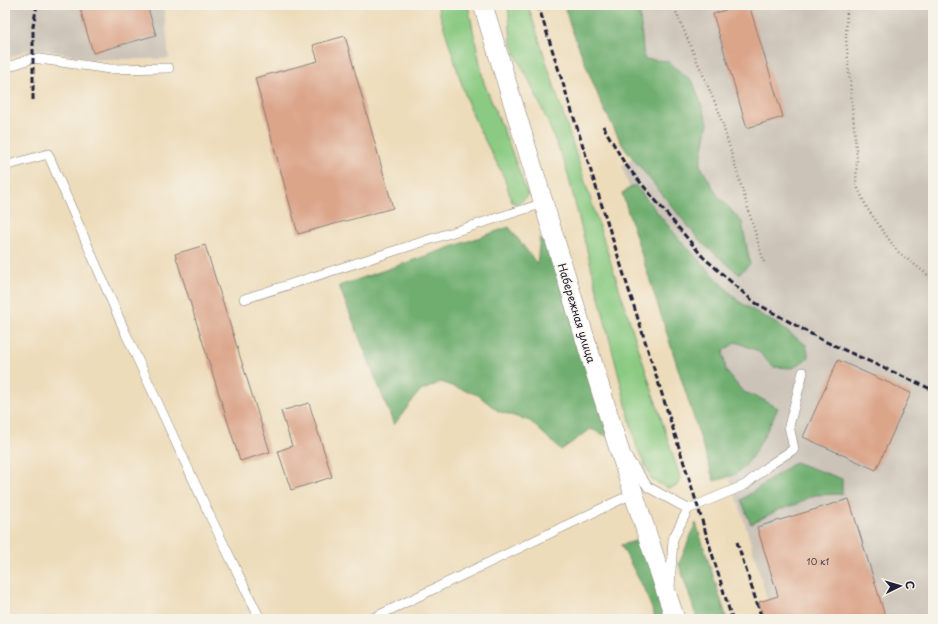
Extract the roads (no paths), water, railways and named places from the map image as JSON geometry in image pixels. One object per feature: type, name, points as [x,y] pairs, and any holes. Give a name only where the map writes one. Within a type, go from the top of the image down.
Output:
[{"type":"street","name":"Набережная улица","points":[[483,5],[617,443],[675,619]]},
{"type":"lane","points":[[5,68],[33,58],[110,69],[169,68]]},
{"type":"lane","points":[[5,166],[48,154],[126,334],[260,619]]},
{"type":"lane","points":[[244,299],[544,202]]},
{"type":"lane","points":[[670,600],[673,539],[688,509],[745,485],[768,466],[794,449],[789,426],[803,372]]},
{"type":"lane","points":[[617,443],[648,487],[688,509]]},
{"type":"lane","points":[[371,619],[634,493]]},
{"type":"railway","points":[[33,100],[33,26],[37,5]]},
{"type":"railway","points":[[538,5],[697,504],[732,619]]},
{"type":"railway","points":[[603,126],[625,164],[703,257],[754,302],[822,340],[933,390]]},
{"type":"railway","points":[[737,542],[762,619]]}]
